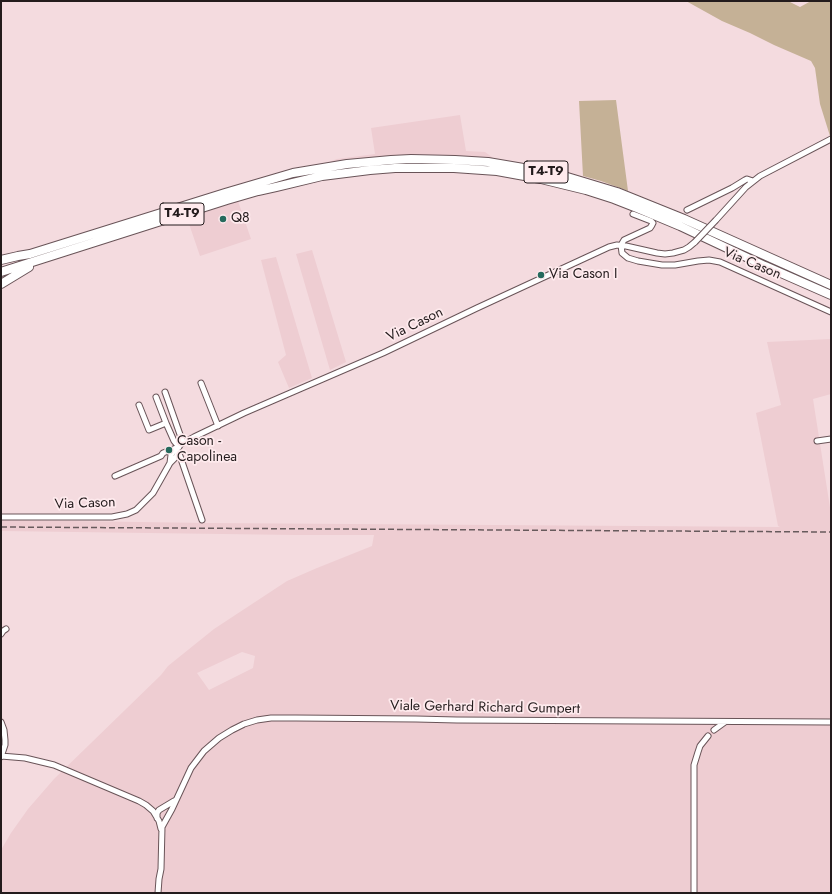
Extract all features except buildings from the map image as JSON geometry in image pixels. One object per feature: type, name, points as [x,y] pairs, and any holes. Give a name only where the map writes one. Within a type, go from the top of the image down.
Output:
[{"type":"highway","name":"T4-T9","points":[[1,266],[20,260],[30,254],[293,173],[346,164],[411,159],[455,160],[488,162],[541,171],[572,178],[617,192],[684,219],[831,285]]},
{"type":"highway","name":"T4-T9","points":[[1,272],[252,193],[322,176],[395,168],[454,168],[497,172],[541,179],[586,190],[614,199],[680,226],[831,295]]},
{"type":"highway","points":[[1,260],[30,254]]},
{"type":"highway","points":[[1,284],[44,259]]},
{"type":"street","name":"Via Cason","points":[[161,456],[171,455],[179,448],[244,413],[384,353],[609,247],[621,245],[665,254],[684,250],[689,247],[716,220],[753,181],[772,169],[831,139]]},
{"type":"street","name":"Via Cason","points":[[687,210],[747,179],[753,181]]},
{"type":"street","name":"Via Cason","points":[[633,214],[653,223],[650,228],[624,240],[621,245],[622,253],[628,258],[662,265],[675,265],[709,260],[720,262],[831,312]]},
{"type":"street","points":[[200,383],[218,426]]},
{"type":"street","points":[[165,392],[180,456],[202,520]]},
{"type":"street","points":[[156,396],[166,423],[174,441],[179,448]]},
{"type":"street","points":[[139,405],[149,430],[166,423]]},
{"type":"street","points":[[817,441],[831,439]]},
{"type":"street","name":"Via Cason","points":[[115,476],[161,456],[163,453],[179,448]]},
{"type":"street","name":"Via Cason","points":[[1,517],[112,517],[127,514],[136,510],[153,493],[170,463],[176,458],[179,448]]},
{"type":"street","name":"Via Cason","points":[[170,463],[171,455]]},
{"type":"street","points":[[161,456],[170,463]]},
{"type":"street","points":[[1,634],[6,629]]},
{"type":"street","name":"Viale Gerhard Richard Gumpert","points":[[171,806],[176,799],[190,768],[210,745],[232,730],[250,722],[264,719],[831,722]]},
{"type":"street","points":[[1,722],[5,740],[5,745],[1,756],[26,758],[54,765],[139,801],[150,808],[161,826],[158,893]]},
{"type":"street","points":[[714,730],[725,722]]},
{"type":"street","points":[[694,893],[694,765],[700,746],[708,736]]},
{"type":"street","points":[[158,819],[157,814],[159,810],[171,806]]},
{"type":"street","points":[[161,830],[171,806]]},
{"type":"street","points":[[160,869],[162,878],[162,893]]},
{"type":"shaded area","points":[[686,1],[788,1],[800,7],[811,1],[831,1],[831,136],[820,104],[815,68],[811,61],[722,21]]},
{"type":"shaded area","points":[[616,100],[628,191],[583,176],[579,101]]},
{"type":"shaded area","points":[[460,115],[466,151],[485,152],[496,160],[414,154],[324,164],[337,159],[375,154],[371,128]]},
{"type":"shaded area","points":[[238,201],[251,239],[200,256],[187,218]]},
{"type":"shaded area","points":[[312,250],[346,362],[330,370],[296,254]]},
{"type":"shaded area","points":[[276,257],[312,378],[289,388],[278,362],[286,355],[261,260]]},
{"type":"shaded area","points":[[831,339],[831,394],[813,399],[831,514],[831,893],[1,893],[1,850],[28,809],[54,779],[161,675],[168,666],[214,629],[287,581],[372,546],[374,535],[1,531],[1,520],[780,527],[778,526],[756,413],[781,405],[767,342]],"holes":[[[242,652],[255,656],[253,668],[209,690],[197,673]]]},
{"type":"railway","points":[[1,527],[831,532]]},
{"type":"place","name":"Q8","points":[[223,219]]},
{"type":"place","name":"Via Cason I","points":[[541,275]]},
{"type":"place","name":"Cason - Capolinea","points":[[169,450]]}]
